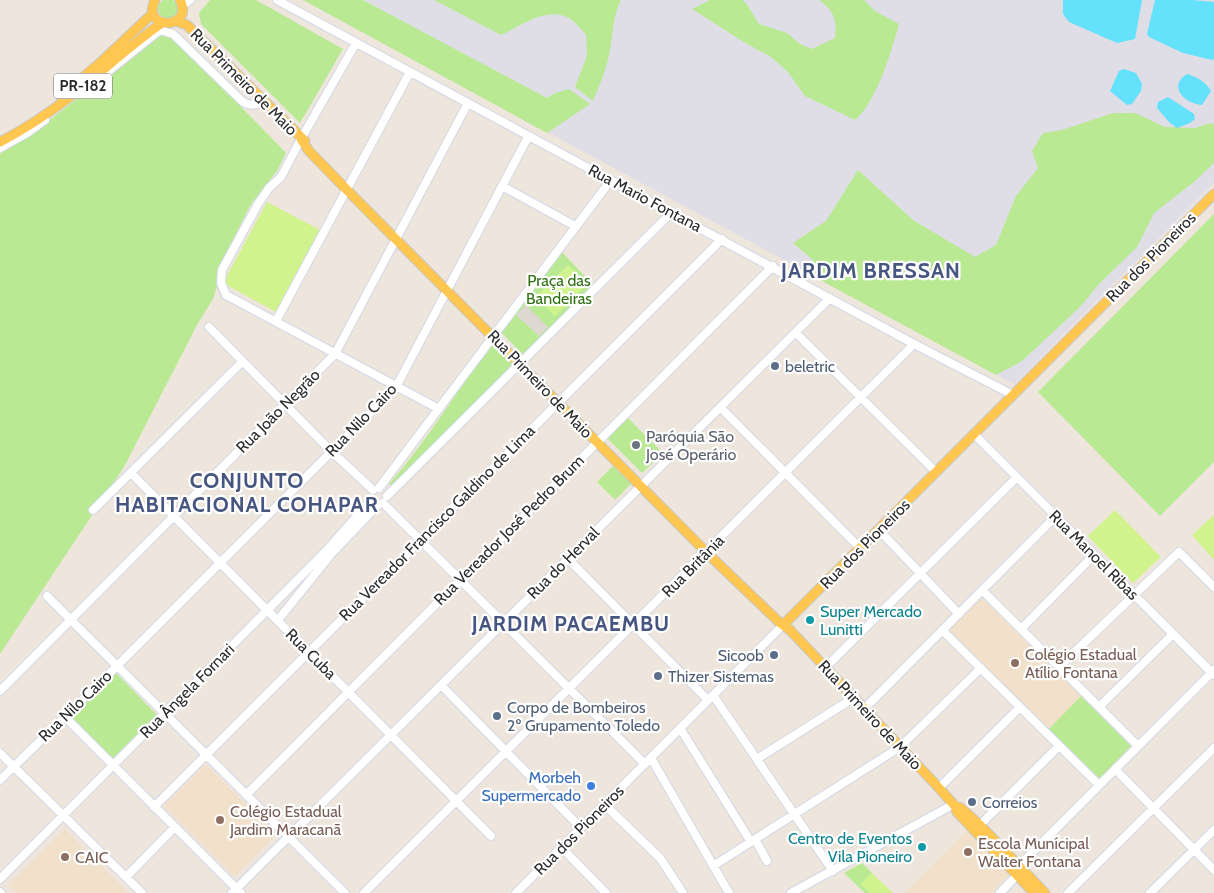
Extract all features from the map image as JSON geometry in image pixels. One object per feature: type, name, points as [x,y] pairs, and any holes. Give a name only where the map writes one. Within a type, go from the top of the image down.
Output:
[{"type":"main road","points":[[155,0],[152,7],[153,13],[156,19],[162,23]]},
{"type":"main road","points":[[176,21],[182,13],[184,3]]},
{"type":"main road","name":"Rua Primeiro de Maio","points":[[184,3],[187,25]]},
{"type":"main road","name":"PR-182","points":[[0,136],[21,124],[66,92],[153,13]]},
{"type":"main road","name":"PR-182","points":[[0,142],[25,129],[72,95],[138,39],[162,23],[169,24],[176,21]]},
{"type":"main road","name":"Rua Primeiro de Maio","points":[[176,21],[187,25],[263,100],[301,139],[309,150],[522,361],[779,622],[784,624],[939,788],[954,805],[957,812],[978,828],[1018,871],[1034,893]]},
{"type":"main road","points":[[0,147],[25,129]]},
{"type":"main road","name":"Rua dos Pioneiros","points":[[784,624],[1214,194]]},
{"type":"main road","name":"Rua Primeiro de Maio","points":[[1018,871],[1045,893]]},
{"type":"street","name":"Rua Mario Fontana","points":[[277,0],[528,137],[1013,395]]},
{"type":"street","points":[[0,147],[27,133],[64,106],[160,30],[173,34],[243,102],[252,105],[258,104],[263,100]]},
{"type":"street","points":[[356,43],[281,177],[269,188],[258,204],[222,270],[221,283],[226,294],[439,408]]},
{"type":"street","points":[[276,320],[410,72]]},
{"type":"street","name":"Rua João Negrão","points":[[0,691],[336,354],[468,103]]},
{"type":"street","name":"Rua Nilo Cairo","points":[[0,780],[117,666],[396,386],[528,137]]},
{"type":"street","points":[[611,180],[439,408],[370,495],[380,501],[569,689],[648,761],[729,893]]},
{"type":"street","points":[[502,186],[575,226]]},
{"type":"street","name":"Rua Ângela Fornari","points":[[0,880],[268,609],[330,551],[672,212]]},
{"type":"street","name":"Rua Vereador Francisco Galdino de Lima","points":[[154,807],[722,239]]},
{"type":"street","name":"Rua Vereador José Pedro Brum","points":[[246,795],[773,266]]},
{"type":"street","name":"Rua do Herval","points":[[237,892],[289,837],[830,298]]},
{"type":"street","points":[[209,327],[331,452],[376,489],[385,491],[380,501]]},
{"type":"street","points":[[796,332],[936,472]]},
{"type":"street","name":"Rua Britânia","points":[[364,893],[914,344]]},
{"type":"street","points":[[93,510],[242,362]]},
{"type":"street","points":[[720,407],[860,548]]},
{"type":"street","name":"Rua Manoel Ribas","points":[[974,434],[1213,673]]},
{"type":"street","name":"Rua Cuba","points":[[131,472],[491,836]]},
{"type":"street","points":[[826,667],[1016,478]]},
{"type":"street","points":[[865,708],[1056,517]]},
{"type":"street","points":[[879,530],[959,614]]},
{"type":"street","name":"Rua Ângela Fornari","points":[[278,620],[330,551]]},
{"type":"street","points":[[1059,667],[1178,552],[1214,587]]},
{"type":"street","points":[[1021,629],[1094,555]]},
{"type":"street","points":[[568,559],[711,698],[757,759],[833,871]]},
{"type":"street","points":[[982,590],[1138,746]]},
{"type":"street","points":[[48,596],[344,893]]},
{"type":"street","name":"Rua dos Pioneiros","points":[[516,893],[784,624]]},
{"type":"street","points":[[942,630],[1099,785]]},
{"type":"street","points":[[1099,707],[1173,634]]},
{"type":"street","points":[[713,866],[900,747],[981,668]]},
{"type":"street","points":[[1000,893],[1018,871],[1099,785],[1213,673]]},
{"type":"street","points":[[441,685],[581,828]]},
{"type":"street","points":[[757,759],[855,697]]},
{"type":"street","points":[[939,788],[1020,707]]},
{"type":"street","points":[[64,716],[237,892]]},
{"type":"street","points":[[680,728],[767,861]]},
{"type":"street","points":[[978,828],[1059,746]]},
{"type":"street","points":[[1068,893],[1214,748]]},
{"type":"street","points":[[0,753],[142,893]]},
{"type":"street","points":[[1115,769],[1214,870]]},
{"type":"street","points":[[604,804],[660,858],[682,893]]},
{"type":"street","points":[[791,893],[954,805]]},
{"type":"street","points":[[126,877],[175,828]]},
{"type":"street","points":[[1150,893],[1214,830]]},
{"type":"street","points":[[561,848],[606,893]]},
{"type":"shaded area","points":[[303,0],[1214,0],[1214,183],[1014,384]]},
{"type":"shaded area","points":[[526,305],[548,327],[539,336],[516,315]]},
{"type":"shaded area","name":"Colégio Estadual Atílio Fontana","points":[[982,598],[1081,696],[1049,729],[949,630]]},
{"type":"shaded area","name":"Colégio Estadual Jardim Maracanã","points":[[206,764],[277,835],[235,877],[164,806]]},
{"type":"shaded area","name":"CAIC","points":[[65,829],[129,893],[16,893],[8,885]]},
{"type":"shaded area","name":"Escola Munícipal Walter Fontana","points":[[968,830],[1011,873],[991,893],[904,893]]},
{"type":"green space","points":[[164,-1],[172,-1],[178,5],[178,13],[172,19],[164,19],[158,13],[158,5]]},
{"type":"green space","points":[[210,0],[256,0],[343,49],[300,123],[201,24],[199,13]]},
{"type":"green space","points":[[303,0],[363,0],[547,98],[555,93],[569,89],[590,104],[547,133]]},
{"type":"green space","points":[[434,0],[621,0],[614,20],[606,67],[593,101],[575,87],[587,56],[586,35],[572,20],[554,14],[545,15],[501,35]]},
{"type":"green space","points":[[710,0],[742,0],[746,3],[759,24],[787,33],[800,44],[812,49],[835,38],[835,21],[833,16],[828,8],[819,0],[864,0],[875,11],[899,24],[888,61],[876,89],[863,112],[855,120],[805,96],[788,72],[771,57],[692,9]]},
{"type":"green space","points":[[160,34],[167,35],[181,45],[286,153],[277,171],[251,204],[217,271],[218,283],[213,299],[198,323],[124,467],[0,654],[0,154],[42,126]]},
{"type":"green space","points":[[1113,113],[1135,113],[1165,127],[1195,128],[1211,123],[1214,124],[1214,163],[1194,182],[1154,213],[1137,247],[1099,284],[1080,307],[1022,361],[996,375],[807,273],[814,261],[793,243],[826,221],[858,170],[913,220],[975,257],[996,245],[1016,196],[1038,168],[1032,151],[1043,133],[1062,130]]},
{"type":"green space","points":[[267,202],[320,230],[276,312],[223,283]]},
{"type":"green space","points":[[1214,214],[1214,462],[1160,516],[1038,392]]},
{"type":"green space","name":"Praça das Bandeiras","points":[[561,251],[593,285],[523,355],[501,332]]},
{"type":"green space","points":[[568,265],[587,284],[555,316],[536,297]]},
{"type":"green space","points":[[492,344],[514,365],[394,488],[389,484],[417,450]]},
{"type":"green space","points":[[627,417],[663,453],[642,473],[607,438]]},
{"type":"green space","points":[[613,466],[631,484],[615,500],[597,482]]},
{"type":"green space","points":[[1115,510],[1161,557],[1133,583],[1088,536]]},
{"type":"green space","points":[[1214,515],[1214,560],[1192,535]]},
{"type":"green space","points":[[116,673],[157,715],[112,759],[71,717]]},
{"type":"green space","points":[[1081,696],[1131,746],[1099,779],[1049,729]]},
{"type":"green space","points":[[862,863],[872,873],[861,884],[870,893],[865,893],[844,873]]},
{"type":"green space","points":[[872,873],[893,893],[870,893],[861,884]]},
{"type":"water","points":[[1063,0],[1142,0],[1135,39],[1117,43],[1069,22],[1063,14]]},
{"type":"water","points":[[1155,0],[1214,2],[1214,59],[1183,53],[1149,37],[1147,34]]},
{"type":"water","points":[[1124,69],[1136,73],[1142,84],[1141,91],[1132,104],[1127,105],[1110,91],[1119,71]]},
{"type":"water","points":[[1187,74],[1201,80],[1211,91],[1202,105],[1185,98],[1178,89],[1181,79]]},
{"type":"water","points":[[1168,97],[1194,114],[1195,119],[1177,128],[1169,122],[1157,108],[1158,102]]},
{"type":"place","name":"beletric","points":[[775,366]]},
{"type":"place","name":"Paróquia São José Operário","points":[[636,445]]},
{"type":"place","name":"Super Mercado Lunitti","points":[[810,620]]},
{"type":"place","name":"Sicoob","points":[[774,655]]},
{"type":"place","name":"Colégio Estadual Atílio Fontana","points":[[1015,663]]},
{"type":"place","name":"Thizer Sistemas","points":[[658,676]]},
{"type":"place","name":"Corpo de Bombeiros 2º Grupamento Toledo","points":[[497,716]]},
{"type":"place","name":"Morbeh Supermercado","points":[[591,786]]},
{"type":"place","name":"Correios","points":[[972,802]]},
{"type":"place","name":"Colégio Estadual Jardim Maracanã","points":[[220,820]]},
{"type":"place","name":"Centro de Eventos Vila Pioneiro","points":[[922,847]]},
{"type":"place","name":"Escola Munícipal Walter Fontana","points":[[968,852]]},
{"type":"place","name":"CAIC","points":[[65,857]]},
{"type":"district","name":"JARDIM BRESSAN","points":[[871,270]]},
{"type":"district","name":"CONJUNTO HABITACIONAL COHAPAR","points":[[247,492]]},
{"type":"district","name":"JARDIM PACAEMBU","points":[[571,623]]}]
